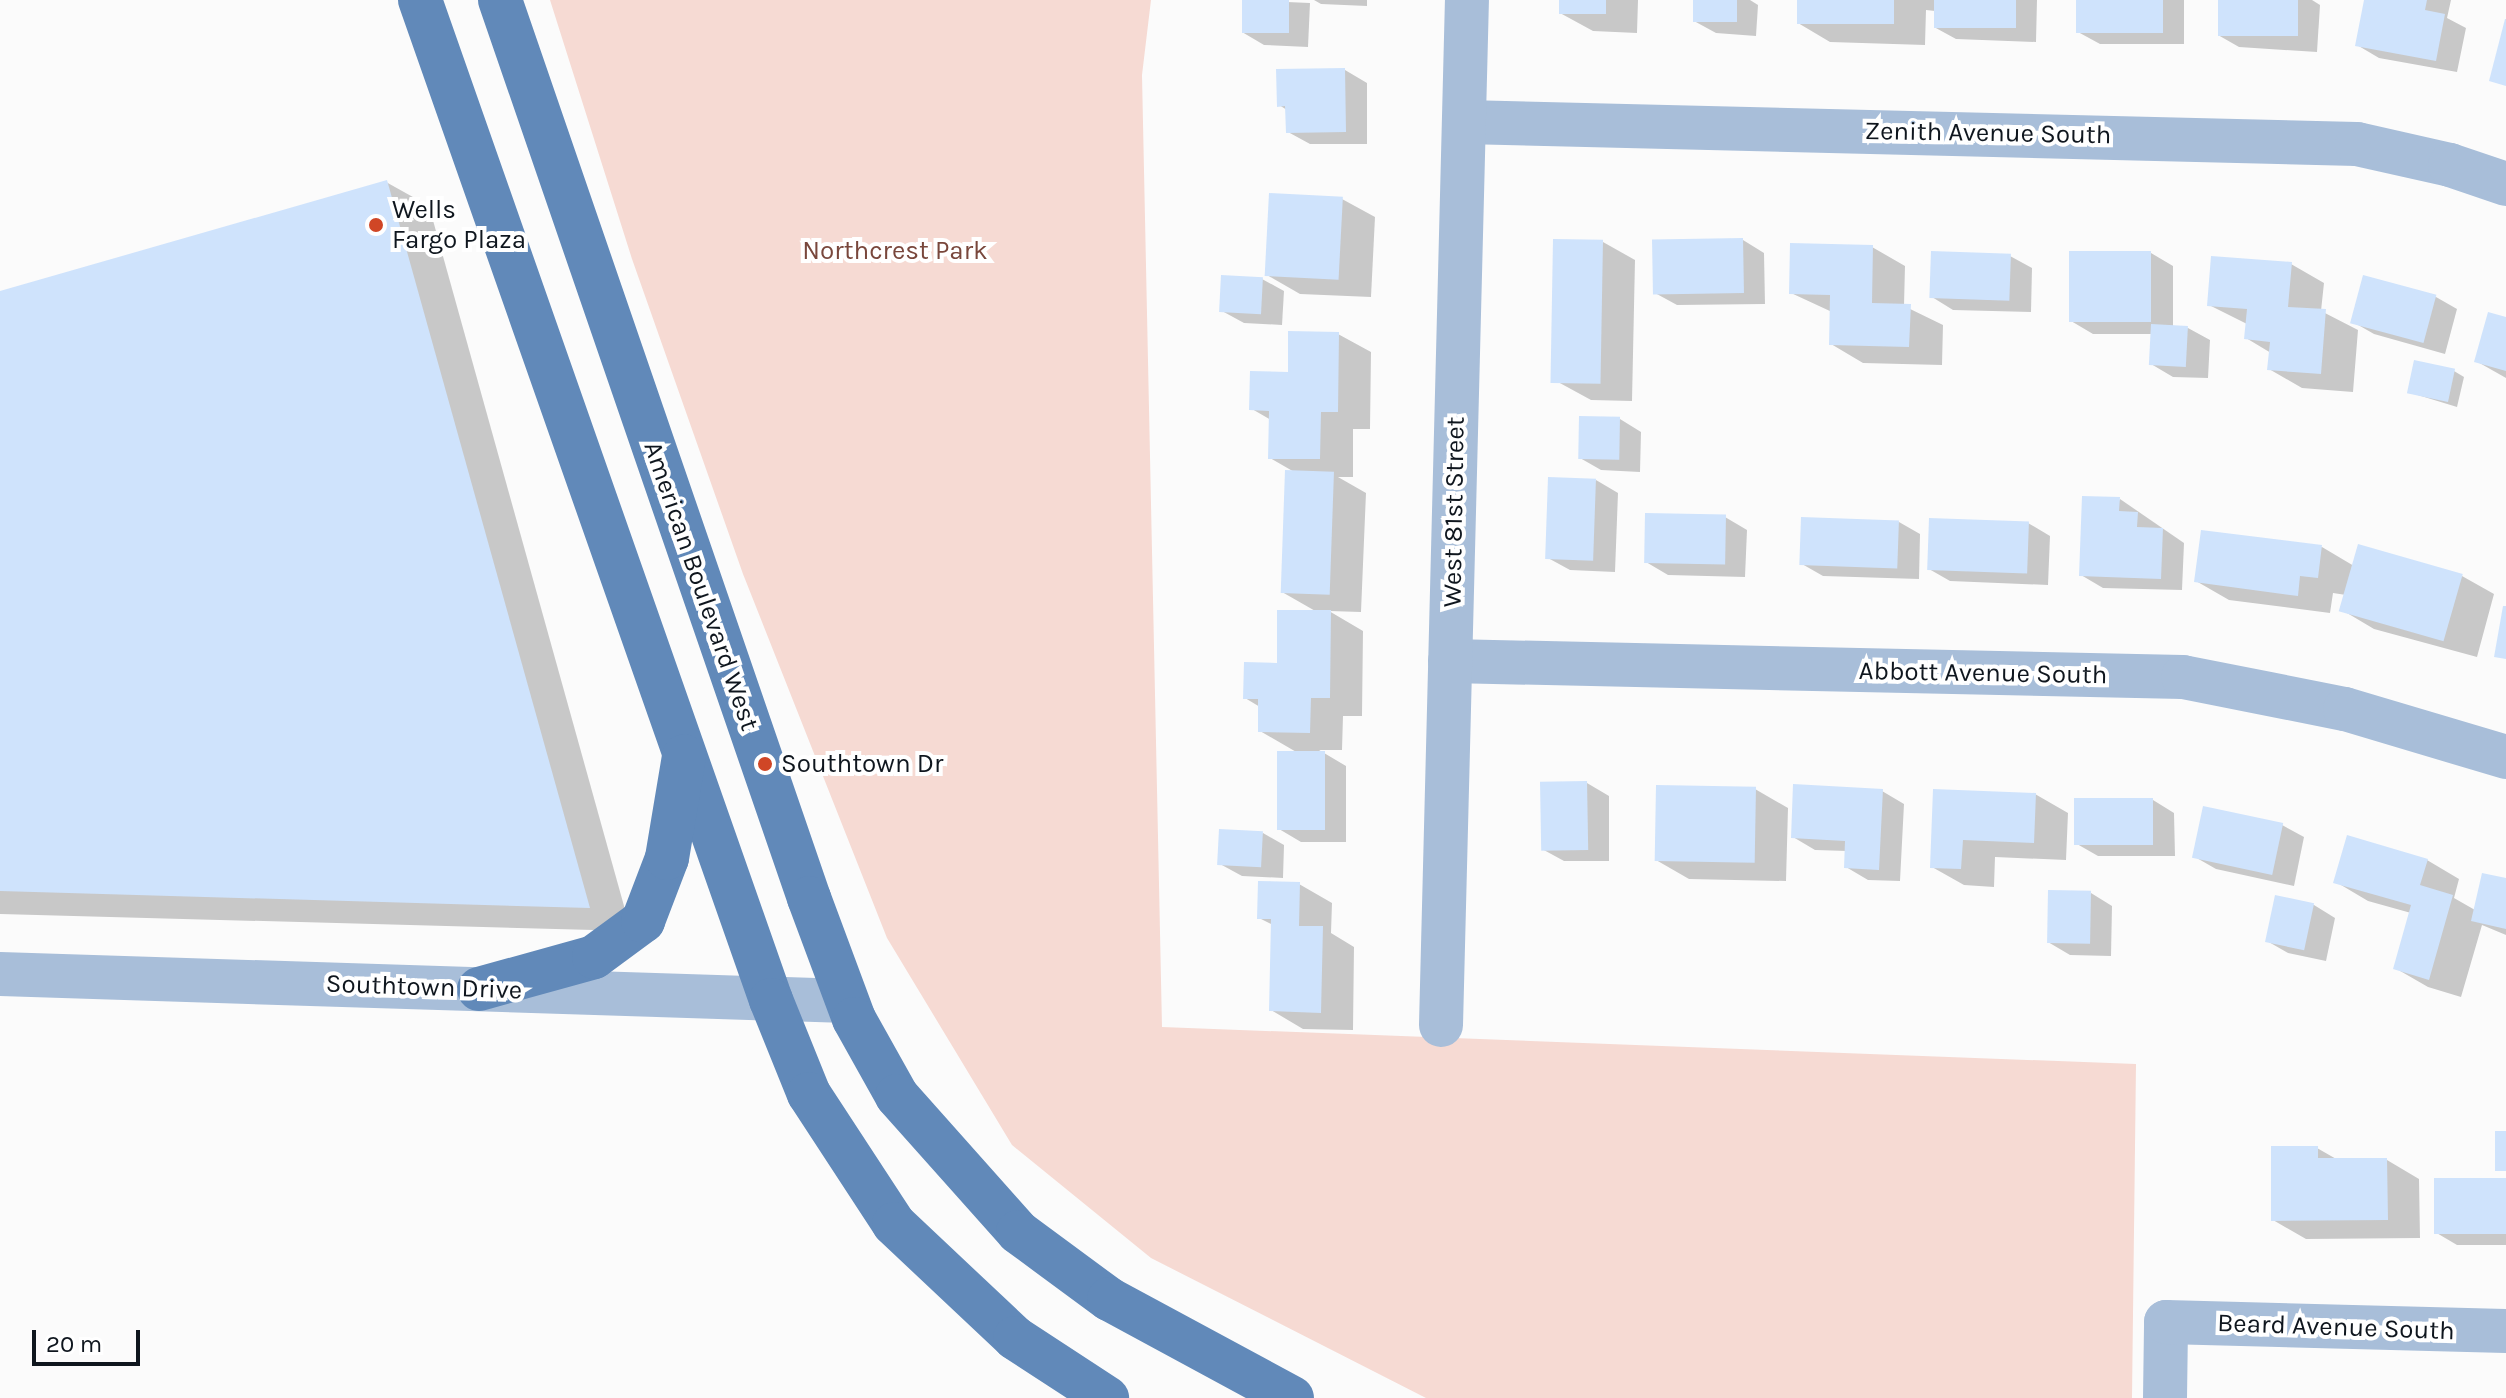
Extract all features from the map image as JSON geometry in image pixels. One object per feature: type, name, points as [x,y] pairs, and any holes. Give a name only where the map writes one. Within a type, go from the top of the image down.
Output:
[{"type":"main road","points":[[420,0],[771,1000],[809,1094],[894,1224],[1015,1338],[1107,1398]]},
{"type":"main road","name":"American Boulevard West","points":[[500,0],[847,1001],[897,1096],[1018,1232],[1109,1299],[1292,1398]]},
{"type":"main road","points":[[479,989],[594,957],[643,921],[667,858],[685,749]]},
{"type":"street","name":"West 81st Street","points":[[1441,1025],[1467,0]]},
{"type":"street","name":"Zenith Avenue South","points":[[1464,122],[2341,143],[2450,165],[2506,184]]},
{"type":"street","name":"Abbott Avenue South","points":[[1450,661],[2183,677],[2345,709],[2506,757]]},
{"type":"street","name":"Southtown Drive","points":[[0,974],[847,1001]]},
{"type":"street","name":"Beard Avenue South","points":[[2165,1398],[2166,1322],[2506,1331]]},
{"type":"green space","name":"Northcrest Park","points":[[550,0],[1151,0],[1142,75],[1162,1027],[2136,1064],[2132,1398],[1426,1398],[1151,1258],[1012,1145],[887,938],[743,574],[632,259]]},
{"type":"building","points":[[1242,0],[1289,0],[1289,33],[1242,33]]},
{"type":"building","points":[[1559,0],[1606,0],[1606,14],[1559,14]]},
{"type":"building","points":[[1693,0],[1737,0],[1737,22],[1693,22]]},
{"type":"building","points":[[1797,0],[1894,0],[1894,24],[1797,24]]},
{"type":"building","points":[[1934,0],[2016,0],[2016,28],[1934,28]]},
{"type":"building","points":[[2076,0],[2163,0],[2163,33],[2076,33]]},
{"type":"building","points":[[2218,0],[2298,0],[2298,36],[2218,36]]},
{"type":"building","points":[[2364,0],[2427,0],[2425,10],[2445,14],[2436,61],[2355,46]]},
{"type":"building","points":[[2506,19],[2506,86],[2489,81]]},
{"type":"building","points":[[1345,68],[1346,132],[1286,133],[1285,106],[1277,107],[1276,69]]},
{"type":"building","points":[[387,180],[590,908],[0,891],[0,291]]},
{"type":"building","points":[[1269,193],[1343,197],[1339,280],[1265,276]]},
{"type":"building","points":[[1743,238],[1744,293],[1653,295],[1652,240]]},
{"type":"building","points":[[1553,239],[1603,240],[1600,384],[1550,383]]},
{"type":"building","points":[[1790,243],[1873,245],[1872,303],[1911,304],[1909,347],[1829,345],[1830,295],[1789,294]]},
{"type":"building","points":[[1931,251],[2011,254],[2009,301],[1929,298]]},
{"type":"building","points":[[2069,251],[2151,251],[2151,322],[2069,322]]},
{"type":"building","points":[[2211,256],[2292,262],[2288,307],[2326,309],[2321,374],[2267,370],[2270,342],[2244,339],[2247,309],[2207,306]]},
{"type":"building","points":[[1221,275],[1263,277],[1261,314],[1219,312]]},
{"type":"building","points":[[2363,275],[2436,295],[2423,343],[2350,323]]},
{"type":"building","points":[[2488,312],[2506,317],[2506,371],[2474,362]]},
{"type":"building","points":[[2151,324],[2188,326],[2186,367],[2149,365]]},
{"type":"building","points":[[1288,331],[1339,332],[1338,412],[1321,412],[1320,459],[1268,459],[1269,411],[1249,410],[1250,371],[1288,372]]},
{"type":"building","points":[[2414,360],[2455,369],[2448,402],[2407,393]]},
{"type":"building","points":[[1579,416],[1620,417],[1619,460],[1578,459]]},
{"type":"building","points":[[1285,470],[1334,472],[1330,595],[1281,593]]},
{"type":"building","points":[[1548,477],[1596,479],[1593,561],[1545,559]]},
{"type":"building","points":[[2082,496],[2120,497],[2119,511],[2138,512],[2137,527],[2163,528],[2161,579],[2079,576]]},
{"type":"building","points":[[1645,513],[1726,514],[1725,564],[1644,563]]},
{"type":"building","points":[[1801,517],[1899,520],[1897,568],[1799,565]]},
{"type":"building","points":[[1929,518],[2029,521],[2027,573],[1927,570]]},
{"type":"building","points":[[2201,530],[2322,545],[2318,578],[2300,576],[2298,596],[2194,582]]},
{"type":"building","points":[[2358,544],[2463,574],[2443,641],[2339,611]]},
{"type":"building","points":[[2503,606],[2506,606],[2506,659],[2494,657]]},
{"type":"building","points":[[1277,610],[1331,610],[1330,698],[1311,698],[1310,733],[1258,732],[1258,699],[1243,699],[1244,662],[1277,663]]},
{"type":"building","points":[[1277,751],[1325,751],[1325,830],[1277,830]]},
{"type":"building","points":[[1587,781],[1588,850],[1541,851],[1540,782]]},
{"type":"building","points":[[1793,784],[1883,789],[1879,870],[1844,868],[1845,841],[1791,838]]},
{"type":"building","points":[[1656,785],[1756,787],[1755,863],[1655,861]]},
{"type":"building","points":[[1933,789],[2036,793],[2034,843],[1963,840],[1961,869],[1930,868]]},
{"type":"building","points":[[2074,798],[2153,798],[2153,845],[2074,845]]},
{"type":"building","points":[[2203,806],[2283,823],[2272,875],[2192,858]]},
{"type":"building","points":[[1219,829],[1263,831],[1261,867],[1217,865]]},
{"type":"building","points":[[2347,835],[2428,859],[2420,885],[2453,895],[2429,980],[2393,969],[2411,905],[2333,883]]},
{"type":"building","points":[[2482,873],[2506,878],[2506,929],[2471,921]]},
{"type":"building","points":[[1258,881],[1300,882],[1299,926],[1323,926],[1321,1013],[1269,1011],[1271,919],[1257,919]]},
{"type":"building","points":[[2048,890],[2091,891],[2090,944],[2047,943]]},
{"type":"building","points":[[2275,895],[2314,903],[2304,950],[2265,942]]},
{"type":"building","points":[[2495,1131],[2506,1131],[2506,1171],[2495,1171]]},
{"type":"building","points":[[2271,1146],[2318,1146],[2318,1158],[2387,1158],[2388,1220],[2271,1221]]},
{"type":"building","points":[[2434,1178],[2506,1178],[2506,1234],[2434,1234]]},
{"type":"place","name":"Wells Fargo Plaza","points":[[376,225]]},
{"type":"place","name":"Southtown Dr","points":[[765,764]]}]
